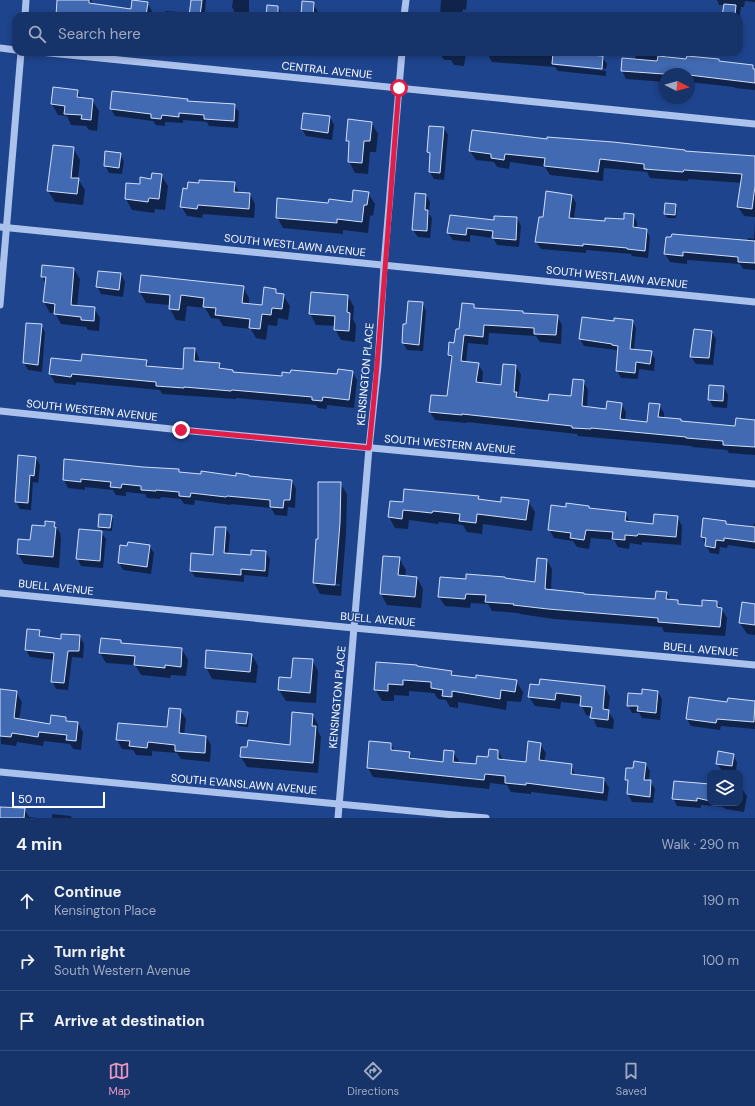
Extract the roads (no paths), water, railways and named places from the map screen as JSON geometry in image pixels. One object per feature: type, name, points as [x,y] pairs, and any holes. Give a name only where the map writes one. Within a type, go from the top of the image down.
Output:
[{"type":"street","points":[[24,12],[26,0]]},
{"type":"street","points":[[404,12],[406,0]]},
{"type":"street","points":[[0,48],[12,50]]},
{"type":"street","points":[[0,305],[3,228],[21,56]]},
{"type":"street","name":"CENTRAL AVENUE","points":[[80,56],[755,124]]},
{"type":"street","name":"KENSINGTON PLACE","points":[[338,818],[369,448],[378,365],[384,265],[402,56]]},
{"type":"street","name":"SOUTH WESTLAWN AVENUE","points":[[3,228],[755,302]]},
{"type":"street","name":"SOUTH WESTERN AVENUE","points":[[0,411],[189,431],[755,484]]},
{"type":"street","name":"BUELL AVENUE","points":[[0,593],[755,666]]},
{"type":"street","name":"SOUTH EVANSLAWN AVENUE","points":[[0,772],[486,818]]}]
